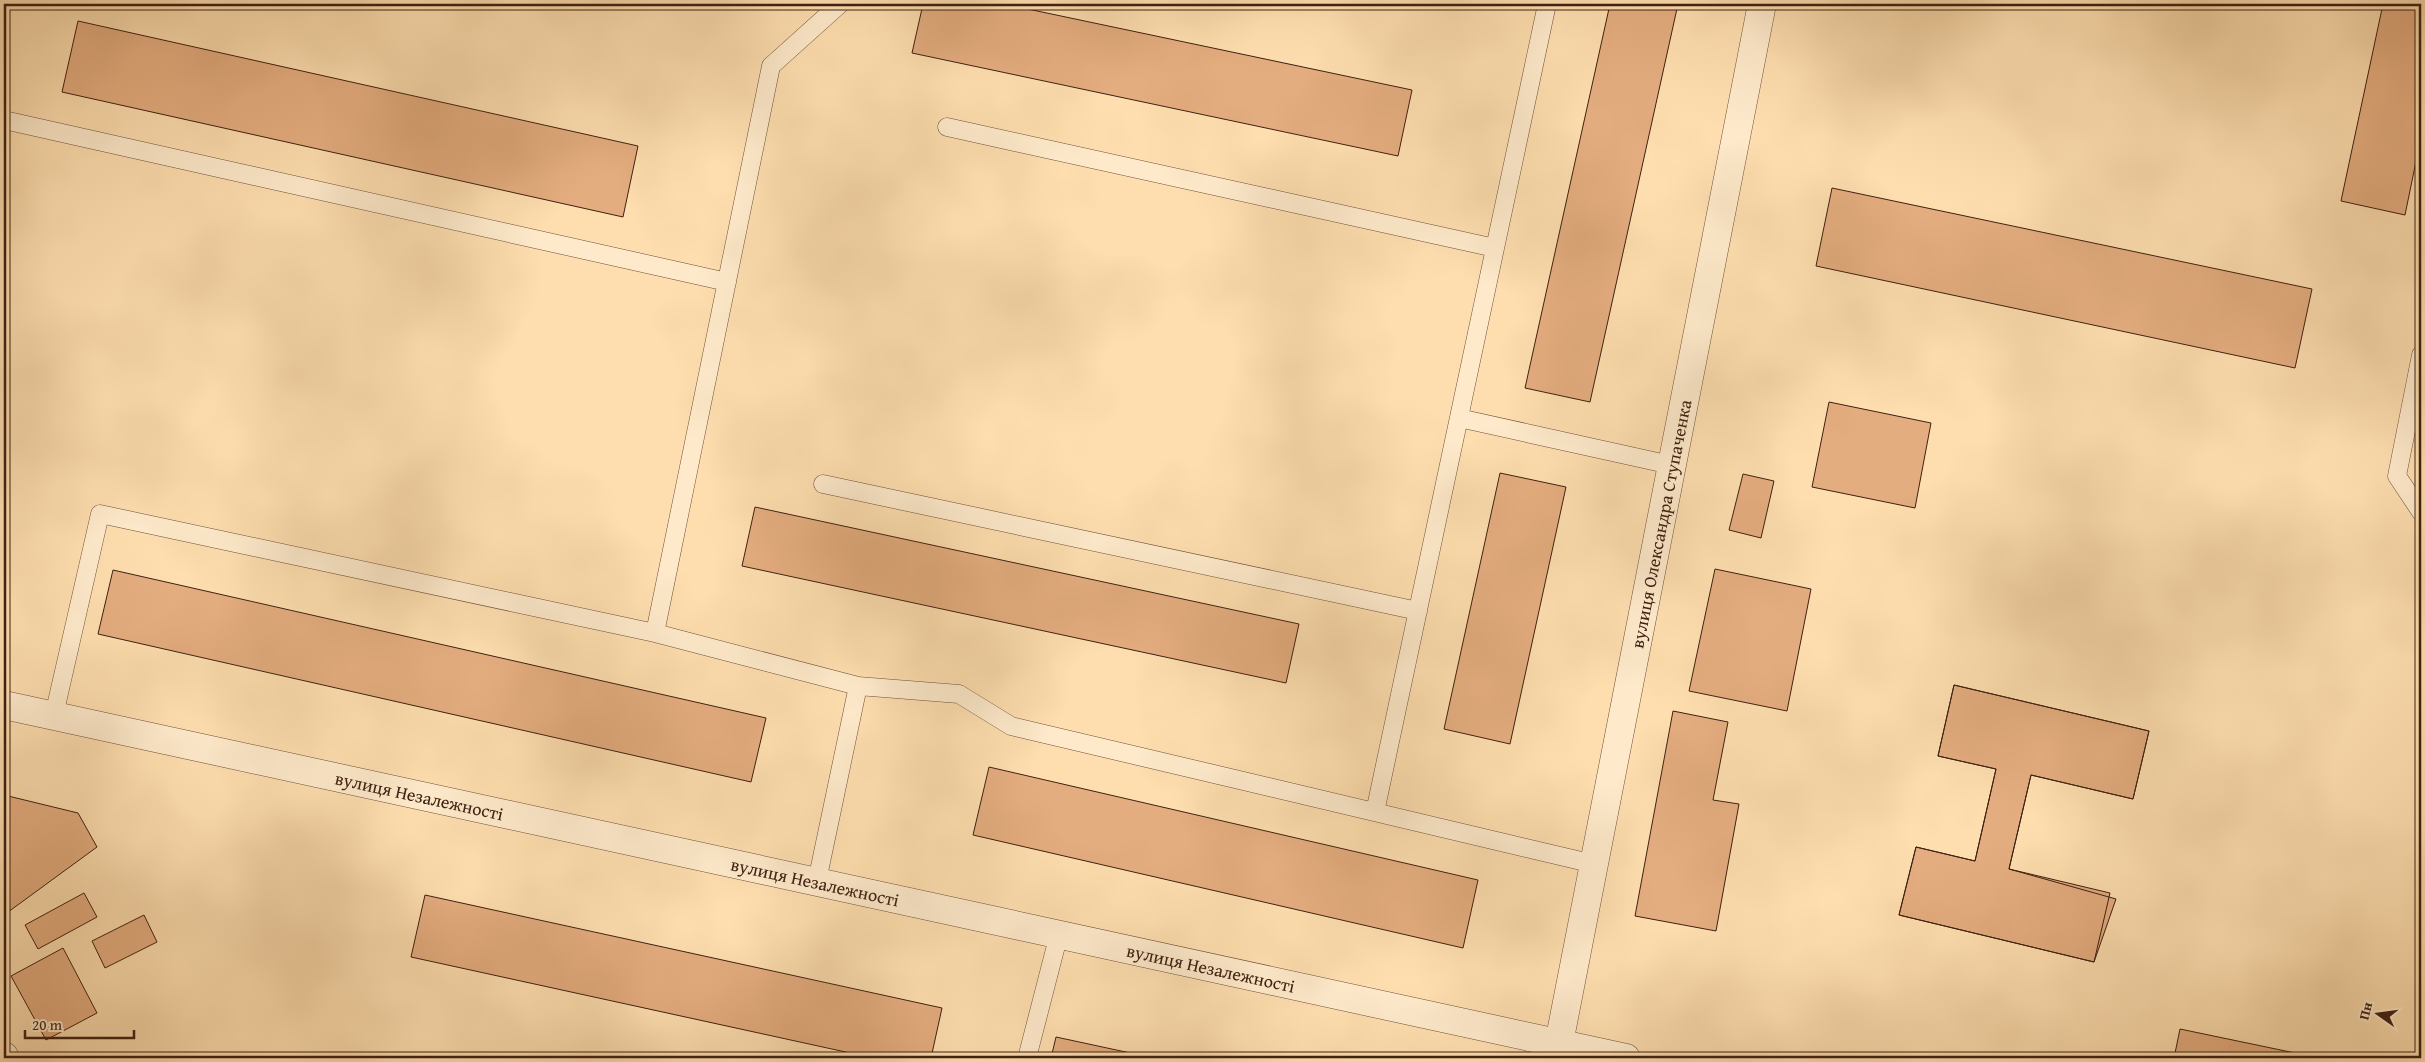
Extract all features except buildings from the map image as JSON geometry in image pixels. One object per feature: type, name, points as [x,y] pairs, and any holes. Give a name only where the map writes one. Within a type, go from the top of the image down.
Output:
[{"type":"street","name":"вулиця Олександра Ступаченка","points":[[1559,1043],[1762,4]]},
{"type":"street","name":"вулиця Незалежності","points":[[4,705],[54,714],[1626,1058]]},
{"type":"lane","points":[[655,633],[770,66],[840,4]]},
{"type":"lane","points":[[1375,812],[1547,4]]},
{"type":"lane","points":[[4,120],[727,282]]},
{"type":"lane","points":[[948,127],[1495,248]]},
{"type":"lane","points":[[2421,355],[2398,476],[2421,512]]},
{"type":"lane","points":[[1459,418],[1672,465]]},
{"type":"lane","points":[[823,484],[1418,611]]},
{"type":"lane","points":[[54,714],[100,514],[655,633],[858,686],[959,694],[1011,726],[1594,864]]},
{"type":"lane","points":[[817,881],[858,686]]},
{"type":"lane","points":[[1027,1058],[1059,934]]}]
